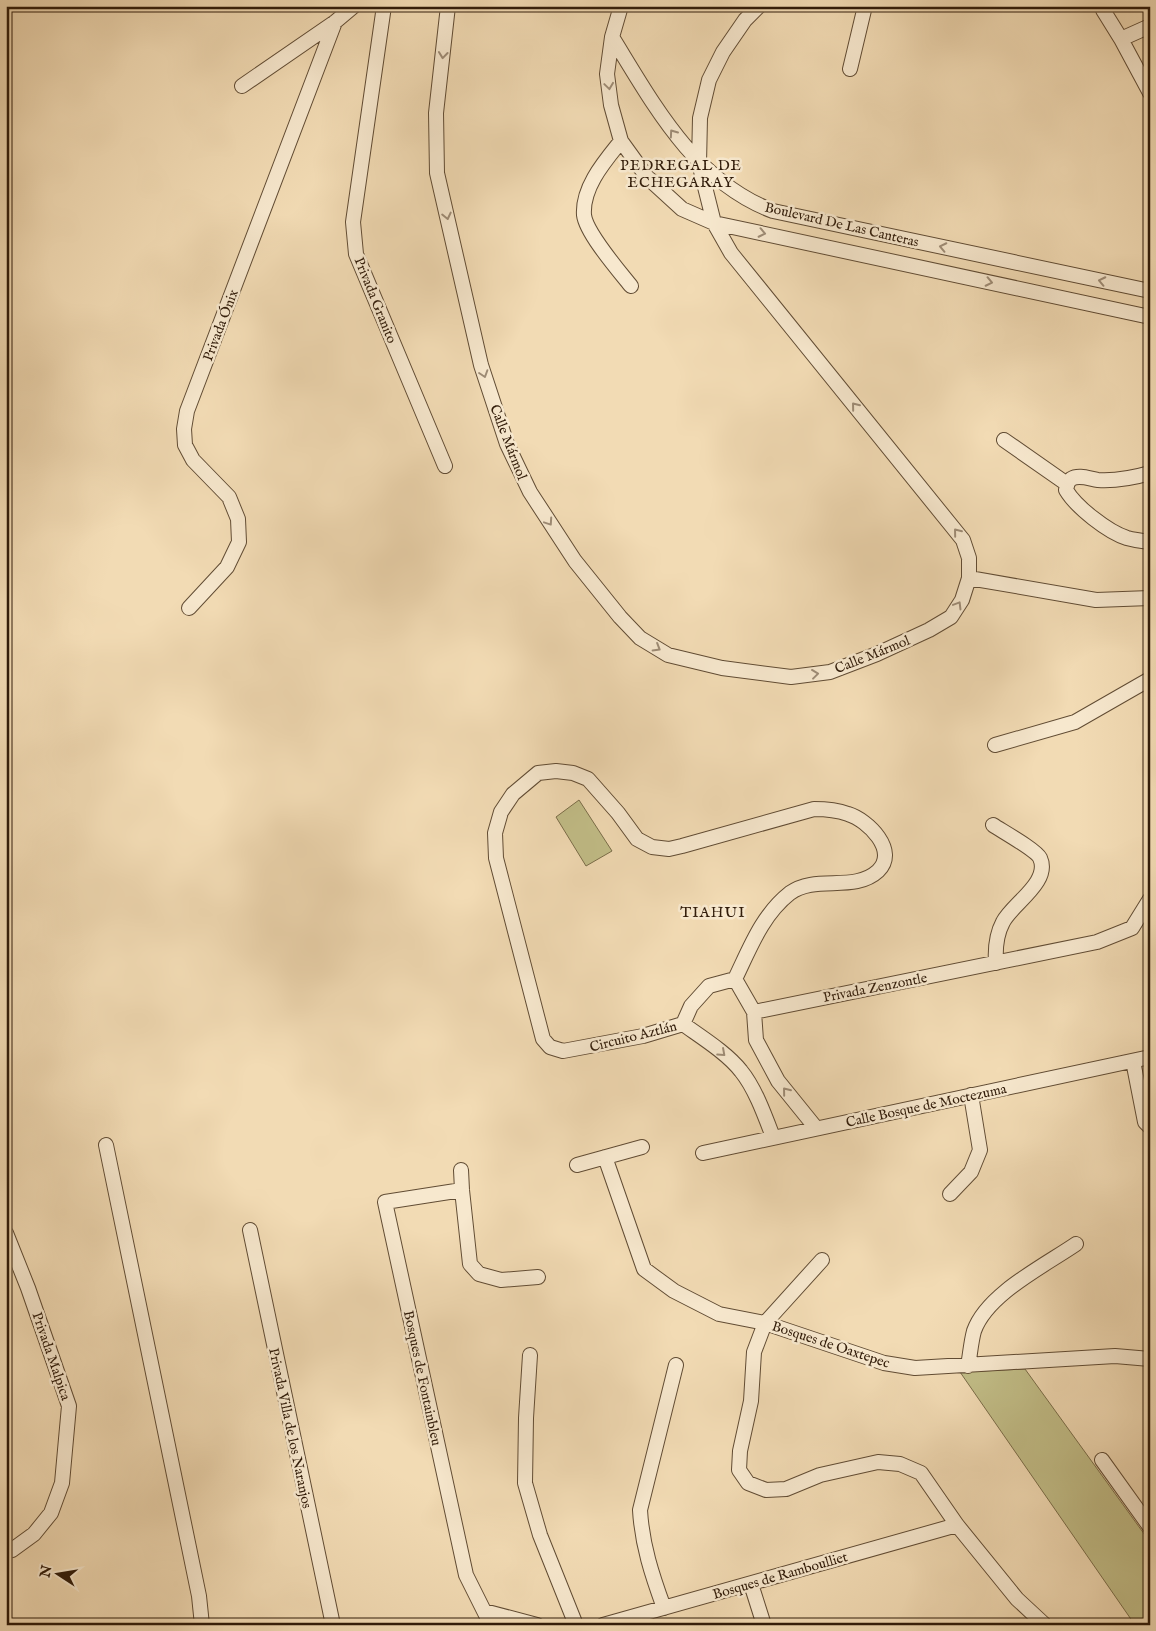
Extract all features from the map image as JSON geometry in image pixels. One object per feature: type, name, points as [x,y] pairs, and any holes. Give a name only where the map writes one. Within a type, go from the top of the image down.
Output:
[{"type":"street","points":[[242,86],[335,22],[354,6]]},
{"type":"street","name":"Privada Granito","points":[[384,6],[352,222],[356,254],[445,466]]},
{"type":"street","name":"Calle Mármol","points":[[448,6],[436,113],[437,172],[481,365],[507,444],[530,492],[576,561],[620,617],[640,638],[668,655],[722,668],[792,677],[830,672],[878,654],[929,630],[951,617],[962,600],[969,578],[969,558],[963,540],[731,253],[714,223],[699,163]]},
{"type":"street","points":[[621,6],[612,37],[607,74],[611,105],[621,140],[647,177],[682,209],[714,223]]},
{"type":"street","points":[[699,163],[700,118],[709,80],[723,52],[745,20],[759,6]]},
{"type":"street","points":[[850,69],[865,6]]},
{"type":"street","points":[[1103,10],[1150,92]]},
{"type":"street","name":"Privada Ónix","points":[[189,608],[227,567],[239,542],[238,520],[229,497],[193,460],[185,445],[184,430],[187,410],[335,22]]},
{"type":"street","points":[[1121,39],[1150,26]]},
{"type":"street","name":"Boulevard De Las Canteras","points":[[612,37],[675,136],[699,163],[727,187],[754,204],[773,211],[1150,291]]},
{"type":"street","points":[[621,140],[599,168],[587,193],[584,216],[591,233],[631,286]]},
{"type":"street","name":"Boulevard De Las Canteras","points":[[714,223],[1150,317]]},
{"type":"street","points":[[1004,440],[1067,484]]},
{"type":"street","points":[[1150,473],[1123,480],[1098,480],[1078,477],[1071,479],[1067,484],[1066,490],[1075,502],[1110,530],[1127,538],[1150,542]]},
{"type":"street","points":[[969,578],[1096,600],[1150,598]]},
{"type":"street","points":[[995,745],[1075,722],[1150,679]]},
{"type":"street","name":"Circuito Aztlán","points":[[556,771],[573,773],[588,780],[618,813],[637,839],[652,846],[669,849],[814,809],[833,810],[850,814],[866,824],[882,840],[885,852],[882,865],[877,872],[857,882],[814,884],[792,892],[775,907],[760,929],[735,979],[709,986],[691,1006],[683,1024],[643,1036],[564,1051],[550,1047],[543,1039],[496,858],[495,833],[502,812],[513,794],[538,773],[556,771]]},
{"type":"street","points":[[993,825],[1040,858],[1042,870],[1032,888],[1003,920],[995,942],[996,963]]},
{"type":"street","name":"Privada Zenzontle","points":[[754,1012],[1097,942],[1132,928],[1150,899]]},
{"type":"street","points":[[735,979],[754,1012],[756,1040],[778,1081],[816,1128]]},
{"type":"street","points":[[683,1024],[710,1043],[741,1071],[762,1106],[774,1137]]},
{"type":"street","name":"Calle Bosque de Moctezuma","points":[[703,1153],[1150,1057]]},
{"type":"street","points":[[1133,1061],[1145,1122],[1150,1127]]},
{"type":"street","points":[[950,1194],[971,1172],[980,1150],[970,1095]]},
{"type":"street","points":[[106,1145],[199,1596],[202,1625]]},
{"type":"street","points":[[577,1165],[642,1147]]},
{"type":"street","name":"Bosques de Oaxtepec","points":[[605,1157],[644,1269],[674,1291],[719,1314],[765,1323],[884,1363],[916,1368],[1115,1356],[1150,1359]]},
{"type":"street","points":[[461,1170],[470,1264],[479,1274],[501,1280],[538,1277]]},
{"type":"street","name":"Bosques de Fontainbleu","points":[[462,1190],[385,1202],[466,1575],[491,1625]]},
{"type":"street","name":"Privada Villa de los Naranjos","points":[[250,1230],[333,1625]]},
{"type":"street","name":"Privada Malpica","points":[[6,1233],[28,1288],[69,1406],[62,1483],[51,1512],[34,1534],[12,1550],[6,1551]]},
{"type":"street","points":[[968,1366],[974,1332],[985,1310],[1002,1294],[1076,1244]]},
{"type":"street","points":[[822,1260],[765,1323],[754,1352],[751,1401],[740,1451],[739,1470],[748,1483],[766,1490],[786,1489],[820,1475],[878,1462],[900,1464],[921,1474],[957,1525],[1017,1599],[1045,1625]]},
{"type":"street","points":[[530,1355],[526,1418],[525,1483],[540,1535],[576,1625]]},
{"type":"street","points":[[664,1608],[647,1560],[641,1531],[640,1510],[676,1365]]},
{"type":"street","points":[[1102,1460],[1150,1527]]},
{"type":"street","name":"Bosques de Ramboulliet","points":[[604,1625],[957,1525]]},
{"type":"street","points":[[751,1584],[764,1625]]},
{"type":"street","points":[[484,1611],[537,1625]]},
{"type":"shaded area","points":[[579,800],[612,851],[586,866],[556,817]]},
{"type":"shaded area","points":[[1025,1369],[1150,1542],[1150,1625],[1135,1625],[960,1372]]},
{"type":"district","name":"PEDREGAL DE ECHEGARAY","points":[[681,174]]},
{"type":"district","name":"TIAHUI","points":[[713,912]]}]
